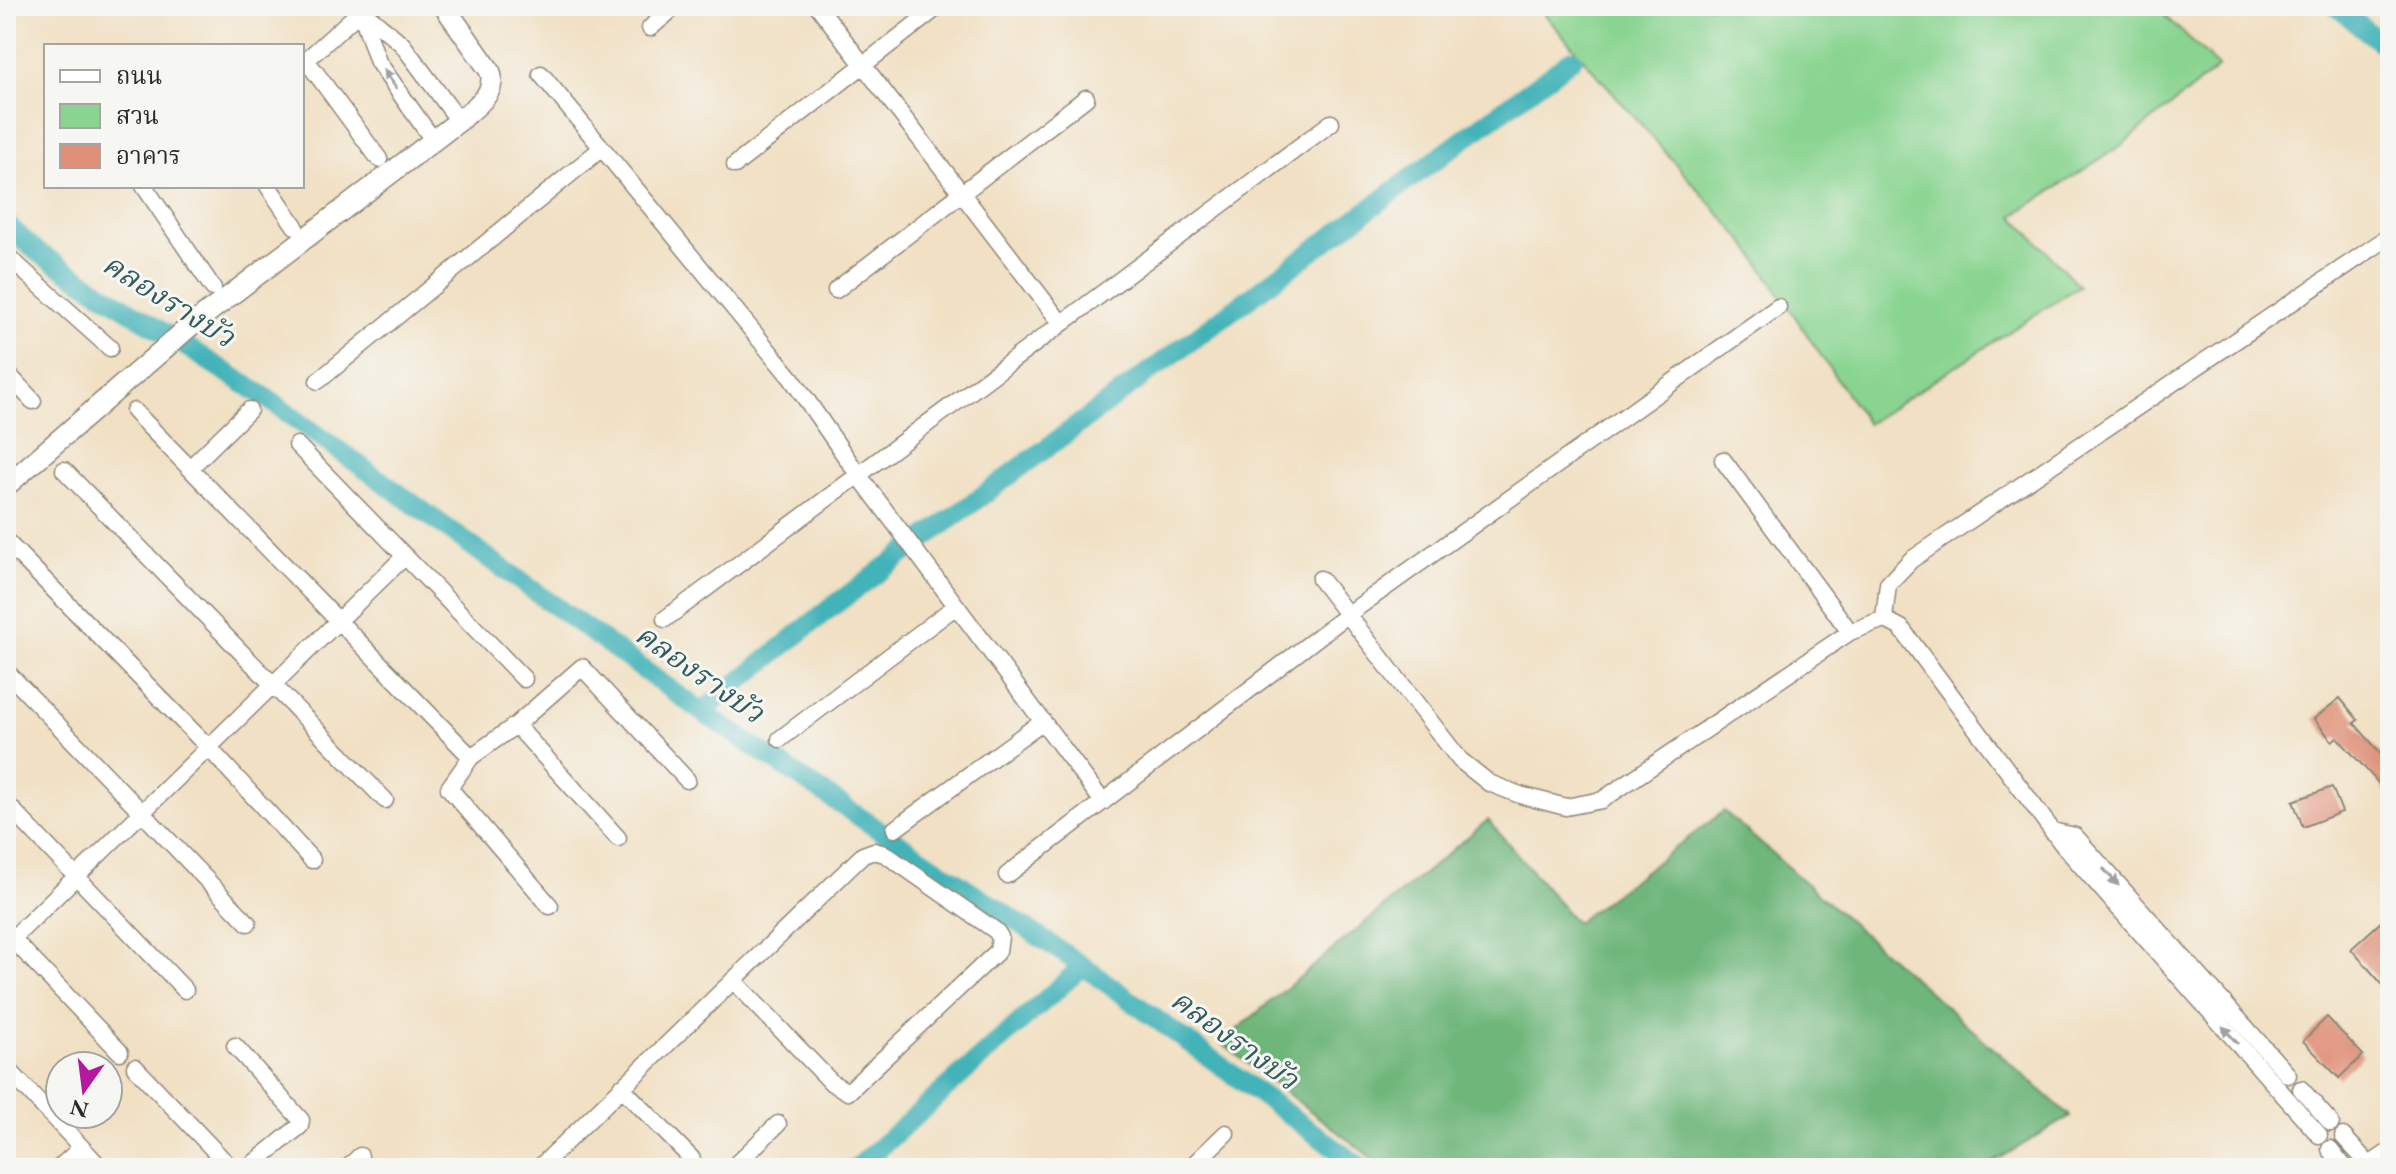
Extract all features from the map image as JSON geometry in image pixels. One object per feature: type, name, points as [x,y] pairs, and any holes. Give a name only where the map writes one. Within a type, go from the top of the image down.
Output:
[{"type":"main road","points":[[2372,1168],[2390,1156]]},
{"type":"street","points":[[6,486],[189,327],[459,121],[489,93],[493,77],[444,6]]},
{"type":"street","points":[[650,28],[676,6]]},
{"type":"street","points":[[818,6],[1061,323]]},
{"type":"street","points":[[735,165],[939,6]]},
{"type":"street","points":[[362,8],[402,44],[459,121]]},
{"type":"street","points":[[362,8],[304,62],[379,159]]},
{"type":"street","points":[[362,8],[378,62],[433,140]]},
{"type":"street","points":[[541,74],[792,379],[857,473],[1103,802]]},
{"type":"street","points":[[836,290],[1086,98]]},
{"type":"street","points":[[665,619],[857,473],[1331,123]]},
{"type":"street","points":[[318,381],[602,148]]},
{"type":"street","points":[[145,188],[213,288]]},
{"type":"street","points":[[269,188],[295,226]]},
{"type":"street","points":[[1884,619],[1888,584],[1911,560],[2390,236]]},
{"type":"street","points":[[6,255],[110,348]]},
{"type":"street","points":[[1007,875],[1347,615],[1778,307]]},
{"type":"street","points":[[6,372],[33,401]]},
{"type":"street","points":[[190,468],[249,410]]},
{"type":"street","points":[[134,411],[471,757]]},
{"type":"street","points":[[297,445],[524,679]]},
{"type":"street","points":[[1723,460],[1850,632]]},
{"type":"street","points":[[64,470],[385,800]]},
{"type":"street","points":[[6,541],[208,747],[312,860]]},
{"type":"street","points":[[118,1050],[8,938],[405,556]]},
{"type":"street","points":[[1320,579],[1460,760],[1489,783],[1566,807],[1602,800],[1850,632],[1884,619],[1901,628],[2052,831],[2075,836],[2128,908],[2325,1129]]},
{"type":"street","points":[[780,739],[956,606]]},
{"type":"street","points":[[550,906],[449,788],[471,757],[516,725],[582,667],[687,780]]},
{"type":"street","points":[[6,671],[248,923]]},
{"type":"street","points":[[895,829],[1043,721]]},
{"type":"street","points":[[516,725],[618,838]]},
{"type":"street","points":[[6,803],[185,990]]},
{"type":"street","points":[[539,1168],[621,1087],[863,855],[874,851],[910,871],[996,931],[1000,937],[998,951],[848,1092],[832,1083],[733,980]]},
{"type":"street","points":[[235,1046],[301,1120],[300,1126],[248,1168]]},
{"type":"street","points":[[2262,1058],[2288,1075]]},
{"type":"street","points":[[6,1067],[101,1168]]},
{"type":"street","points":[[135,1067],[231,1168]]},
{"type":"street","points":[[621,1087],[692,1159]]},
{"type":"street","points":[[2301,1089],[2309,1111]]},
{"type":"street","points":[[732,1168],[778,1124]]},
{"type":"street","points":[[1190,1168],[1226,1133]]},
{"type":"street","points":[[2343,1136],[2372,1168]]},
{"type":"street","points":[[59,1168],[81,1148]]},
{"type":"street","points":[[2330,1149],[2345,1168]]},
{"type":"green space","points":[[1537,6],[2154,6],[2219,67],[2123,144],[2013,216],[2079,286],[1867,424],[1747,245]]},
{"type":"green space","points":[[1724,811],[2070,1116],[1984,1168],[1385,1168],[1221,1043],[1488,820],[1576,923]]},
{"type":"building","points":[[2340,698],[2358,720],[2354,723],[2383,756],[2390,750],[2390,796],[2337,737],[2332,741],[2314,719]]},
{"type":"building","points":[[2332,787],[2342,812],[2303,827],[2293,801]]},
{"type":"building","points":[[2383,920],[2390,928],[2390,993],[2351,949]]},
{"type":"building","points":[[2327,1017],[2363,1055],[2339,1078],[2303,1041]]},
{"type":"waterway","points":[[2336,6],[2390,50]]},
{"type":"waterway","points":[[702,712],[825,612],[1572,59]]},
{"type":"waterway","name":"คลองรางบัว","points":[[6,224],[36,251],[265,397],[702,712],[1083,966],[1362,1168]]},
{"type":"waterway","points":[[857,1168],[1083,966]]}]
